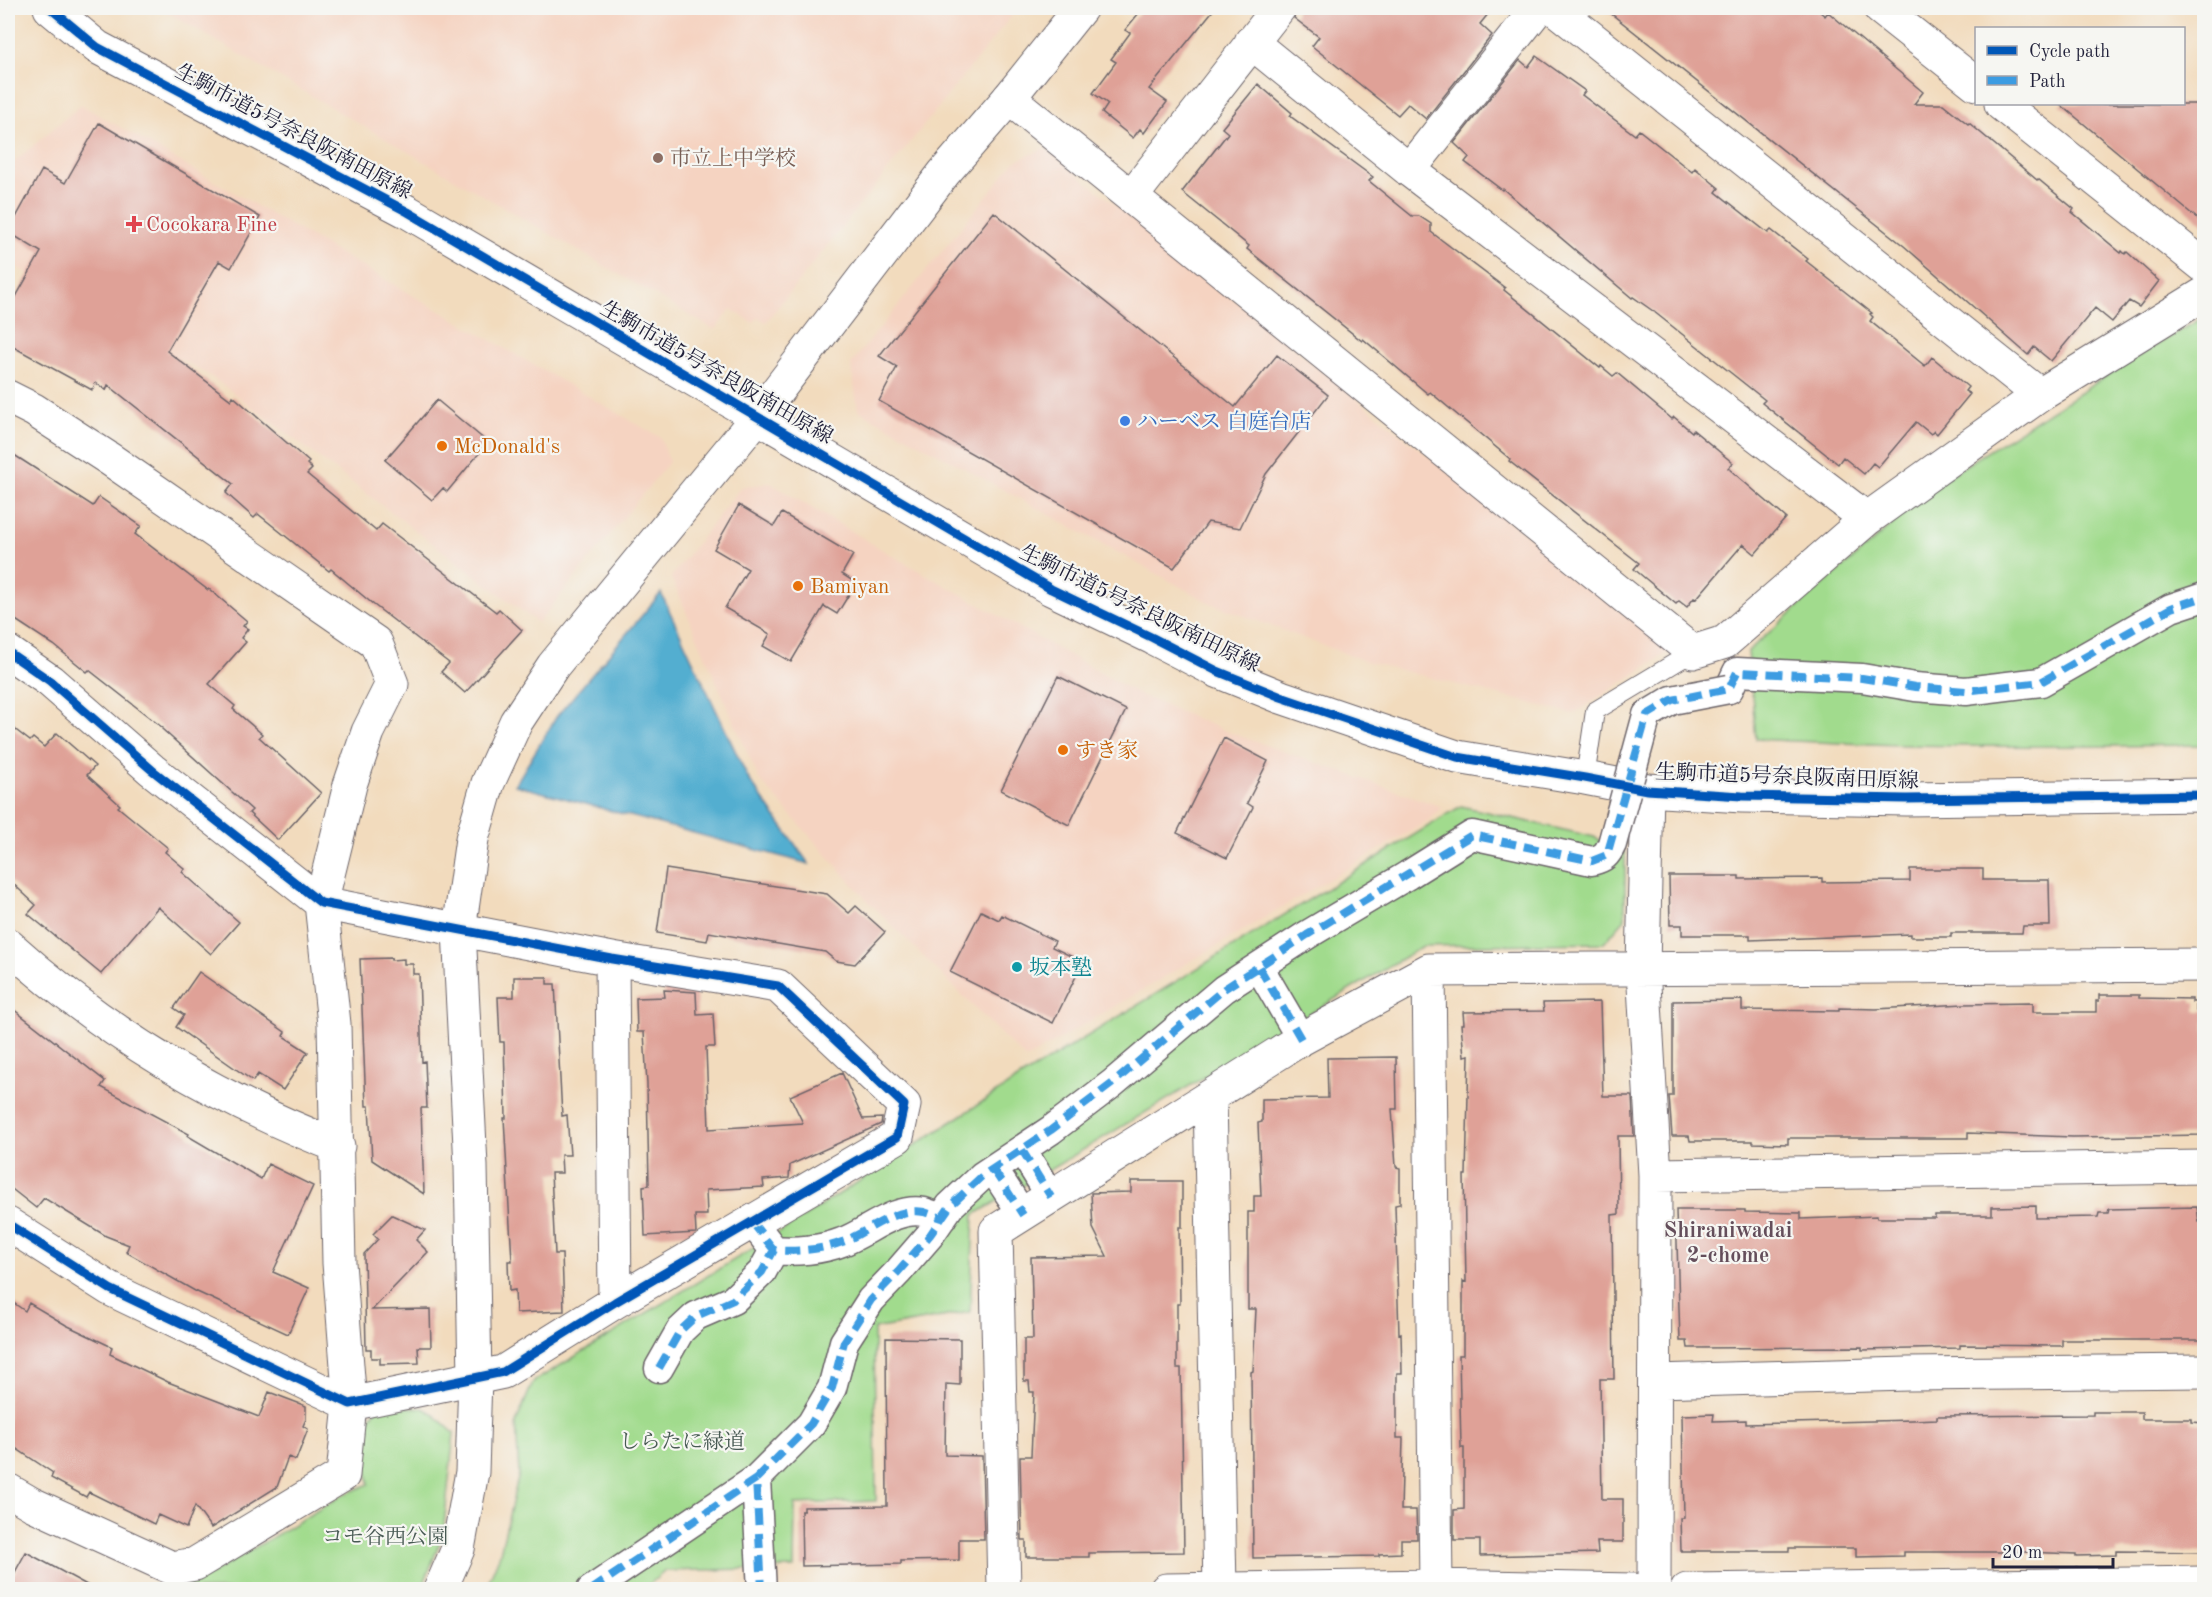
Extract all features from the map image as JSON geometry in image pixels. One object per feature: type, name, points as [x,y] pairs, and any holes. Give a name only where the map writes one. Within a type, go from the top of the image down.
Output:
[{"type":"street","name":"生駒市道5号奈良阪南田原線","points":[[50,8],[97,47],[408,212],[1051,589],[1217,671],[1281,696],[1457,757],[1647,790],[1742,796],[1906,799],[2205,795]]},
{"type":"street","points":[[440,1590],[458,1549],[472,1472],[475,1378],[471,1166],[459,930],[472,839],[488,783],[516,722],[553,666],[758,416],[944,173],[1009,98],[1081,8]]},
{"type":"street","points":[[1132,196],[1279,8]]},
{"type":"street","points":[[1409,170],[1538,8]]},
{"type":"street","points":[[1554,8],[2040,395]]},
{"type":"street","points":[[1880,8],[1975,82]]},
{"type":"street","points":[[1251,42],[1409,170],[1867,519]]},
{"type":"street","points":[[1009,98],[1693,652],[1725,642],[1867,519],[2040,395],[2205,294]]},
{"type":"street","points":[[2002,105],[2205,266]]},
{"type":"street","points":[[8,397],[34,410],[111,460],[376,643],[392,684],[369,732],[350,785],[321,903],[334,1024],[339,1263],[350,1404],[343,1475],[195,1564],[172,1568],[32,1504],[8,1490]]},
{"type":"street","points":[[591,1590],[756,1479],[811,1424],[832,1388],[844,1342],[865,1308],[898,1272],[950,1206],[982,1176],[1022,1150],[1113,1083],[1224,989],[1307,935],[1472,835],[1592,861],[1607,855],[1647,715],[1672,700],[1733,680],[1862,678],[1915,687],[1966,691],[2041,682],[2171,608],[2205,597]]},
{"type":"street","points":[[8,652],[50,681],[152,770],[321,903],[612,959],[778,986],[904,1104],[897,1137],[615,1302],[503,1372],[350,1404],[110,1289],[8,1224]]},
{"type":"street","points":[[1647,790],[1643,968],[1655,1175],[1654,1590]]},
{"type":"street","points":[[8,945],[38,973],[124,1037],[199,1081],[262,1114],[338,1146]]},
{"type":"street","points":[[612,959],[615,1302]]},
{"type":"street","points":[[1004,1590],[996,1231],[1301,1039],[1430,970],[2205,965]]},
{"type":"street","points":[[1259,967],[1301,1039]]},
{"type":"street","points":[[1430,970],[1436,1586]]},
{"type":"street","points":[[1210,1097],[1220,1588]]},
{"type":"street","points":[[1022,1150],[1051,1197]]},
{"type":"street","points":[[1655,1175],[2205,1167]]},
{"type":"street","points":[[993,1169],[1023,1215]]},
{"type":"street","points":[[774,1250],[809,1249],[841,1243],[899,1214],[922,1212],[942,1218]]},
{"type":"street","points":[[752,1222],[774,1250]]},
{"type":"street","points":[[659,1368],[680,1330],[696,1316],[733,1300],[762,1272],[774,1250]]},
{"type":"street","points":[[1656,1381],[1908,1374],[2205,1371]]},
{"type":"street","points":[[756,1479],[762,1590]]},
{"type":"street","points":[[1686,1590],[2205,1583]]},
{"type":"street","points":[[1166,1590],[1436,1586],[1634,1590]]},
{"type":"lane","points":[[1725,642],[1733,680]]},
{"type":"lane","points":[[1585,778],[1595,711],[1693,652]]},
{"type":"shaded area","name":"市立上中学校","points":[[160,8],[1018,8],[766,322],[758,317],[753,323],[731,309],[715,330]]},
{"type":"shaded area","points":[[81,105],[661,438],[669,462],[538,623],[212,377],[8,262],[8,167]]},
{"type":"shaded area","points":[[1045,148],[1670,651],[1573,714],[1365,661],[1210,603],[858,410],[851,364],[1014,162]]},
{"type":"shaded area","points":[[770,483],[891,555],[1142,696],[1231,733],[1442,807],[1429,820],[1026,1059],[867,900],[759,779],[671,577],[741,487]]},
{"type":"green space","points":[[2204,317],[2204,745],[1924,745],[1756,739],[1748,651],[1944,479],[2149,349]]},
{"type":"green space","name":"しらたに緑道","points":[[1461,806],[1594,837],[1625,853],[1625,919],[1604,943],[1423,946],[974,1215],[970,1312],[874,1329],[876,1501],[795,1504],[794,1568],[665,1571],[644,1589],[485,1590],[499,1557],[519,1474],[516,1423],[533,1382],[788,1227],[1021,1077]]},
{"type":"green space","name":"コモ谷西公園","points":[[379,1406],[423,1408],[454,1433],[443,1534],[422,1589],[172,1590],[211,1574],[343,1495],[369,1484],[361,1430]]},
{"type":"water","points":[[661,593],[748,778],[809,864],[515,785],[557,716]]},
{"type":"building","points":[[1143,8],[1215,8],[1149,89],[1167,102],[1144,133],[1140,129],[1133,138],[1102,113],[1108,104],[1093,93],[1116,62],[1111,59],[1130,33],[1125,30]]},
{"type":"building","points":[[1297,8],[1493,8],[1480,24],[1492,35],[1426,119],[1408,104],[1398,115],[1312,46],[1319,37],[1294,18]]},
{"type":"building","points":[[1604,8],[1815,8],[1825,16],[1828,12],[1923,92],[1914,104],[1943,104],[2074,209],[2072,212],[2121,253],[2122,251],[2125,254],[2127,252],[2159,281],[2139,307],[2129,301],[2112,322],[2095,308],[2051,361],[2034,347],[2028,355],[1904,246]]},
{"type":"building","points":[[1536,56],[1585,91],[1582,95],[1635,135],[1639,130],[1692,172],[1695,168],[1719,188],[1716,192],[1768,233],[1771,230],[1872,313],[1870,314],[1873,317],[1870,321],[1925,366],[1932,357],[1968,387],[1965,391],[1970,394],[1937,434],[1934,431],[1931,434],[1916,422],[1878,467],[1873,463],[1864,474],[1843,457],[1838,464],[1762,403],[1765,400],[1653,311],[1632,298],[1503,189],[1465,162],[1469,157],[1454,143],[1520,60],[1528,67]]},
{"type":"building","points":[[1258,84],[1292,113],[1290,116],[1373,177],[1369,181],[1412,216],[1419,216],[1431,224],[1431,232],[1505,288],[1504,290],[1600,368],[1601,366],[1613,376],[1617,373],[1672,419],[1674,417],[1692,432],[1693,430],[1733,463],[1728,468],[1786,518],[1755,554],[1743,544],[1696,599],[1694,598],[1687,607],[1679,601],[1676,604],[1634,569],[1639,563],[1509,461],[1510,459],[1430,392],[1428,394],[1363,339],[1362,341],[1247,249],[1249,246],[1182,192],[1228,133],[1222,128]]},
{"type":"building","points":[[2205,104],[2205,225],[2061,105]]},
{"type":"building","points":[[99,123],[260,217],[231,268],[219,261],[167,351],[231,400],[233,396],[309,462],[307,464],[312,469],[307,474],[376,531],[382,524],[496,612],[499,609],[522,630],[465,693],[441,672],[449,663],[258,514],[254,518],[226,493],[233,484],[108,385],[106,390],[96,383],[92,390],[8,344],[8,311],[41,252],[8,232],[42,170],[65,183]]},
{"type":"building","points":[[994,212],[1235,407],[1277,355],[1328,395],[1266,474],[1240,528],[1208,522],[1174,568],[879,401],[897,367],[879,356]]},
{"type":"building","name":"McDonald's","points":[[437,400],[486,441],[484,443],[486,445],[447,492],[443,488],[432,500],[385,460]]},
{"type":"building","points":[[8,451],[93,506],[99,497],[141,526],[135,534],[209,589],[247,621],[243,626],[248,629],[241,638],[246,642],[209,684],[235,706],[233,709],[262,734],[259,737],[321,793],[278,840],[249,813],[252,810],[163,728],[89,670],[87,672],[54,645],[8,615]]},
{"type":"building","points":[[739,505],[774,526],[782,513],[853,555],[842,574],[856,583],[837,614],[824,606],[791,662],[763,646],[770,634],[725,608],[748,569],[714,549]]},
{"type":"building","name":"すき家","points":[[1058,676],[1126,710],[1069,825],[1001,790]]},
{"type":"building","points":[[8,724],[30,741],[33,738],[44,747],[57,733],[95,766],[87,775],[120,805],[118,807],[168,848],[165,852],[185,869],[182,872],[239,922],[211,954],[158,907],[101,974],[28,914],[36,905],[8,879]]},
{"type":"building","points":[[1224,738],[1268,761],[1247,803],[1253,807],[1227,858],[1177,833]]},
{"type":"building","points":[[666,869],[827,894],[849,913],[856,906],[885,932],[855,964],[836,961],[825,952],[709,932],[707,941],[657,933]]},
{"type":"building","points":[[1910,869],[1983,869],[1983,880],[2049,880],[2050,926],[2023,926],[2022,933],[1951,933],[1951,937],[1911,937],[1911,934],[1750,940],[1750,935],[1682,935],[1682,925],[1670,925],[1669,876],[1739,876],[1739,879],[1822,878],[1822,882],[1910,881]]},
{"type":"building","name":"坂本塾","points":[[981,911],[999,920],[1002,915],[1055,941],[1052,947],[1083,962],[1053,1023],[950,972]]},
{"type":"building","points":[[391,958],[391,960],[404,959],[404,964],[413,964],[413,974],[419,974],[422,1062],[425,1061],[427,1108],[421,1108],[424,1194],[372,1160],[369,1106],[366,1106],[360,959]]},
{"type":"building","points":[[199,972],[285,1032],[283,1036],[308,1052],[283,1090],[258,1074],[253,1081],[176,1027],[184,1015],[174,1008]]},
{"type":"building","points":[[514,977],[547,977],[547,984],[555,984],[562,1116],[567,1115],[570,1155],[561,1155],[562,1173],[551,1173],[555,1254],[562,1254],[564,1311],[516,1313],[515,1290],[509,1291],[508,1261],[512,1261],[504,1118],[506,1118],[504,1042],[500,1042],[498,997],[514,997]]},
{"type":"building","points":[[664,990],[696,992],[697,1015],[713,1014],[715,1047],[706,1047],[709,1129],[803,1123],[790,1096],[842,1073],[863,1119],[882,1118],[881,1124],[790,1165],[789,1178],[763,1180],[764,1187],[706,1190],[707,1215],[695,1215],[696,1233],[645,1236],[643,1186],[649,1185],[647,1084],[644,1032],[637,1032],[636,998],[665,997]]},
{"type":"building","points":[[2099,995],[2192,999],[2192,1002],[2196,1002],[2196,1011],[2205,1011],[2205,1135],[2073,1137],[1968,1133],[1968,1138],[1788,1138],[1788,1144],[1753,1143],[1753,1141],[1690,1141],[1689,1136],[1672,1136],[1669,1096],[1673,1096],[1673,1001],[1742,1000],[1742,1010],[1839,1011],[1839,1008],[1876,1009],[2033,1003],[2033,1012],[2096,1012],[2096,1001],[2099,1001]]},
{"type":"building","points":[[1600,1002],[1603,1096],[1632,1096],[1634,1136],[1618,1136],[1619,1214],[1612,1215],[1614,1379],[1600,1379],[1602,1499],[1623,1499],[1623,1542],[1597,1542],[1598,1553],[1480,1556],[1480,1540],[1454,1540],[1454,1510],[1464,1509],[1464,1448],[1461,1448],[1459,1355],[1463,1355],[1463,1281],[1466,1282],[1464,1175],[1466,1175],[1469,1055],[1464,1056],[1461,1024],[1464,1024],[1463,1012],[1544,1011],[1543,1003]]},
{"type":"building","points":[[8,1005],[105,1081],[101,1087],[189,1134],[188,1136],[261,1179],[268,1164],[313,1186],[273,1272],[309,1288],[288,1334],[195,1291],[126,1252],[129,1245],[106,1236],[44,1198],[36,1208],[8,1186]]},
{"type":"building","points":[[1396,1057],[1397,1109],[1392,1109],[1396,1167],[1400,1168],[1400,1204],[1395,1205],[1402,1373],[1397,1373],[1397,1438],[1403,1438],[1401,1510],[1416,1510],[1417,1539],[1401,1539],[1401,1553],[1379,1554],[1379,1556],[1253,1558],[1251,1372],[1253,1371],[1256,1309],[1248,1309],[1248,1212],[1254,1212],[1254,1196],[1261,1196],[1258,1123],[1262,1122],[1262,1099],[1328,1098],[1327,1058]]},
{"type":"building","points":[[1131,1181],[1182,1181],[1177,1368],[1181,1368],[1184,1552],[1089,1553],[1089,1557],[1026,1557],[1026,1540],[1022,1540],[1020,1456],[1031,1456],[1034,1392],[1030,1392],[1029,1381],[1024,1381],[1024,1339],[1033,1339],[1031,1257],[1107,1256],[1093,1228],[1091,1193],[1131,1192]]},
{"type":"building","points":[[2036,1206],[2036,1218],[2098,1217],[2099,1213],[2108,1213],[2109,1209],[2197,1207],[2199,1222],[2205,1222],[2205,1340],[2062,1340],[2062,1346],[1960,1345],[1960,1348],[1862,1350],[1862,1347],[1688,1348],[1687,1341],[1680,1341],[1676,1210],[1801,1213],[1801,1219],[1877,1216],[1877,1218],[1935,1218],[1935,1215],[1992,1215],[1992,1207]]},
{"type":"building","points":[[392,1215],[425,1230],[416,1240],[428,1252],[372,1310],[430,1309],[431,1347],[418,1347],[419,1363],[380,1364],[380,1358],[371,1358],[371,1349],[366,1349],[364,1254],[378,1239],[373,1234]]},
{"type":"building","points":[[8,1299],[25,1311],[29,1303],[66,1325],[112,1347],[110,1354],[168,1382],[259,1417],[269,1392],[306,1406],[306,1419],[303,1426],[308,1429],[296,1460],[288,1457],[277,1487],[211,1528],[195,1506],[186,1528],[158,1515],[154,1524],[89,1492],[86,1497],[51,1478],[53,1473],[8,1443]]},
{"type":"building","points":[[886,1338],[960,1339],[960,1385],[946,1384],[945,1455],[982,1456],[984,1539],[959,1539],[959,1560],[802,1566],[801,1511],[804,1511],[804,1507],[887,1506]]},
{"type":"building","points":[[2093,1412],[2142,1412],[2142,1419],[2191,1419],[2191,1422],[2205,1423],[2205,1552],[2116,1551],[2116,1555],[2076,1556],[2076,1554],[2025,1552],[1903,1552],[1903,1556],[1856,1557],[1856,1548],[1789,1548],[1789,1551],[1681,1551],[1680,1518],[1684,1518],[1682,1415],[1714,1414],[1713,1421],[1746,1420],[1746,1424],[1937,1419],[1937,1416],[2093,1415]]},
{"type":"building","points":[[26,1552],[96,1590],[8,1590],[8,1585]]},
{"type":"marked path","points":[[756,1479],[811,1424],[832,1388],[844,1342],[871,1300],[930,1235],[950,1206],[982,1176],[1051,1130],[1113,1083],[1224,989],[1307,935],[1472,835],[1592,861],[1607,855],[1647,715],[1672,700],[1729,689],[1737,672],[1862,678],[1915,687],[1966,691],[2041,682],[2171,608],[2204,597]]},
{"type":"marked path","points":[[1259,967],[1301,1039]]},
{"type":"marked path","points":[[1022,1150],[1051,1197]]},
{"type":"marked path","points":[[993,1169],[1023,1215]]},
{"type":"marked path","points":[[752,1222],[774,1250],[791,1251],[834,1245],[892,1216],[903,1213],[924,1212],[942,1218]]},
{"type":"marked path","points":[[659,1368],[680,1331],[696,1316],[733,1300],[762,1272],[774,1250]]},
{"type":"marked path","points":[[591,1590],[756,1479],[762,1590]]},
{"type":"cycle path","points":[[50,8],[97,47],[408,212],[1051,589],[1217,671],[1281,697],[1457,757],[1647,790],[1742,796],[1906,799],[2204,795]]},
{"type":"cycle path","points":[[8,652],[50,681],[152,770],[321,903],[612,959],[778,986],[904,1105],[897,1137],[615,1302],[503,1372],[350,1404],[110,1289],[8,1224]]},
{"type":"place","name":"市立上中学校","points":[[658,158]]},
{"type":"place","name":"Cocokara Fine","points":[[134,224]]},
{"type":"place","name":"ハーベス 白庭台店","points":[[1125,421]]},
{"type":"place","name":"McDonald's","points":[[442,446]]},
{"type":"place","name":"Bamiyan","points":[[798,586]]},
{"type":"place","name":"すき家","points":[[1063,750]]},
{"type":"place","name":"坂本塾","points":[[1017,967]]},
{"type":"district","name":"Shiraniwadai 2-chome","points":[[1728,1242]]}]
